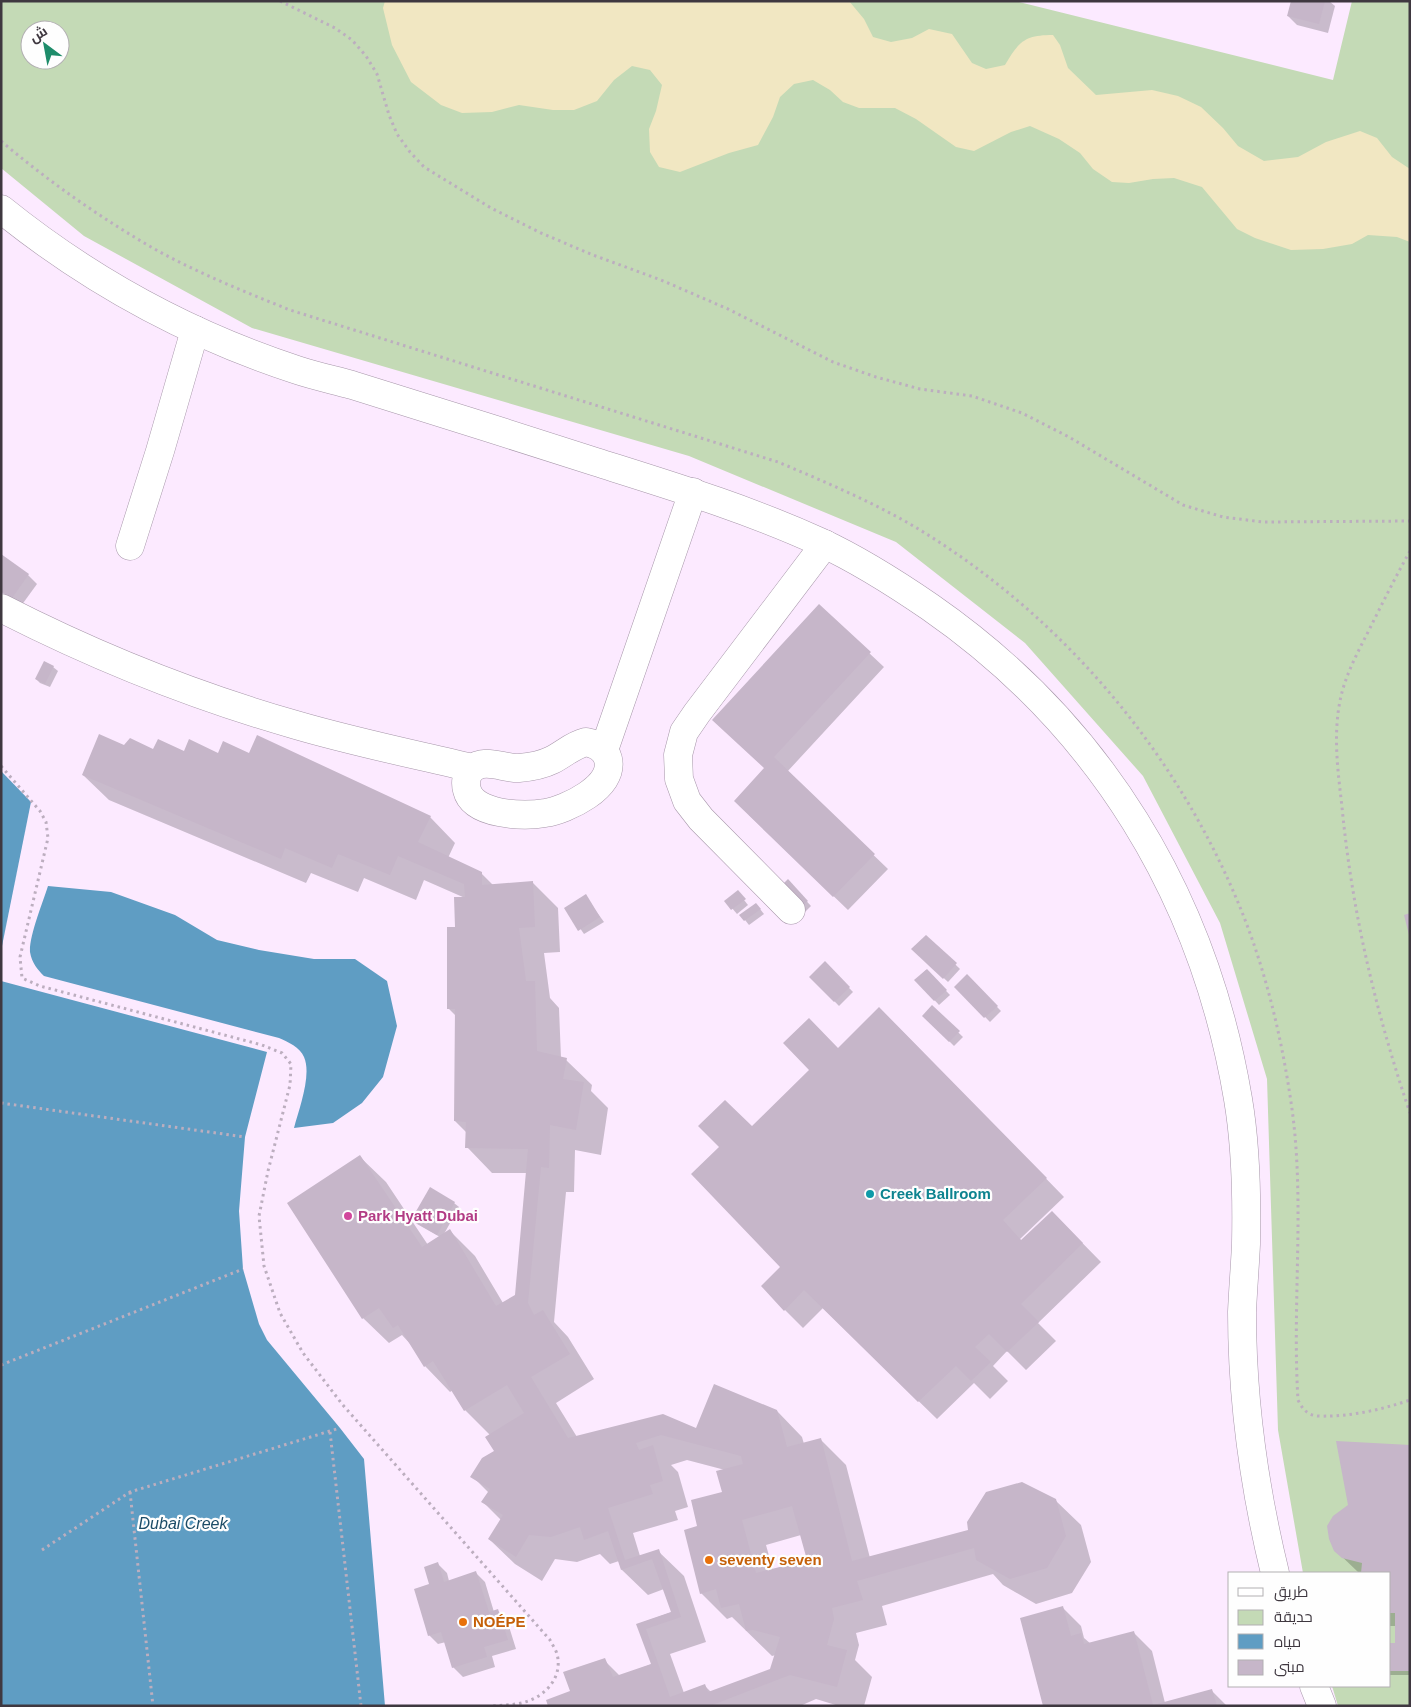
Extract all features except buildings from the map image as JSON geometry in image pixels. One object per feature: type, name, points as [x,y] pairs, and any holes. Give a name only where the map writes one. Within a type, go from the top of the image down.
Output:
[{"type":"lane","points":[[1,209],[27,230],[80,267],[137,301],[195,330],[246,352],[298,370],[352,385],[693,492],[760,515],[825,544],[896,583],[953,623],[1028,686],[1071,732],[1112,785],[1150,844],[1181,906],[1206,970],[1226,1035],[1239,1104],[1245,1172],[1246,1241],[1242,1310],[1244,1380],[1252,1459],[1261,1517],[1275,1572]]},
{"type":"lane","points":[[130,546],[195,330]]},
{"type":"lane","points":[[604,750],[693,492]]},
{"type":"lane","points":[[791,910],[701,819],[686,801],[679,779],[678,755],[684,732],[697,713],[825,544]]},
{"type":"lane","points":[[1,608],[40,628],[123,664],[209,697],[296,725],[472,768]]},
{"type":"lane","points":[[586,742],[596,744],[604,750],[609,766],[602,782],[587,796],[567,807],[547,813],[525,816],[504,813],[475,802],[468,795],[466,786],[467,776],[472,768],[481,764],[490,763],[517,768],[536,766],[552,760],[576,744],[586,742]]},
{"type":"lane","points":[[1314,1687],[1322,1706]]},
{"type":"path","points":[[280,1],[335,28],[352,40],[366,56],[377,74],[389,115],[397,134],[424,167],[490,208],[541,233],[593,255],[661,280],[728,309],[842,365],[920,389],[972,396],[1022,413],[1069,437],[1183,504],[1223,517],[1263,522],[1410,521]]},
{"type":"path","points":[[1,141],[26,163],[88,207],[152,247],[220,281],[290,310],[778,462],[845,490],[910,524],[970,563],[1027,608],[1092,672],[1127,714],[1170,772],[1207,835],[1238,901],[1262,969],[1280,1040],[1292,1111],[1297,1184],[1298,1400],[1303,1410],[1312,1415],[1323,1416],[1354,1415],[1384,1409],[1410,1400]]},
{"type":"path","points":[[1410,551],[1348,671],[1340,701],[1336,732],[1337,763],[1345,838],[1356,913],[1377,1005],[1392,1060],[1410,1113]]},
{"type":"path","points":[[1,766],[40,810],[46,822],[48,838],[20,957],[22,978],[40,986],[262,1045],[282,1053],[291,1064],[290,1085],[268,1171],[259,1216],[264,1266],[280,1313],[308,1361],[342,1404],[550,1640],[557,1654],[558,1670],[552,1685],[539,1696],[525,1702],[493,1706]]},
{"type":"path","points":[[1,1103],[245,1137]]},
{"type":"path","points":[[1,1365],[243,1270]]},
{"type":"path","points":[[42,1550],[130,1492],[340,1428]]},
{"type":"path","points":[[330,1432],[361,1706]]},
{"type":"path","points":[[130,1492],[153,1706]]},
{"type":"green space","points":[[1,1],[1015,1],[1333,80],[1352,1],[1410,1],[1410,1706],[1338,1706],[1332,1687],[1391,1687],[1391,1572],[1303,1572],[1278,1430],[1267,1079],[1220,923],[1143,776],[1025,643],[896,542],[689,456],[252,328],[84,236],[1,168]]},
{"type":"sand","points":[[385,1],[849,1],[864,19],[873,37],[891,42],[912,38],[929,29],[952,34],[972,63],[986,69],[1005,65],[1014,50],[1029,38],[1053,35],[1060,45],[1068,68],[1096,95],[1152,90],[1178,96],[1201,107],[1223,128],[1238,146],[1264,161],[1298,157],[1326,142],[1360,131],[1377,138],[1392,157],[1410,169],[1410,242],[1397,237],[1368,235],[1352,244],[1323,249],[1291,250],[1255,238],[1237,229],[1202,187],[1174,178],[1129,183],[1112,182],[1093,169],[1080,153],[1059,139],[1030,126],[1011,132],[974,151],[956,147],[916,119],[895,108],[859,108],[843,102],[830,90],[813,80],[794,84],[780,97],[773,117],[758,145],[729,153],[680,172],[659,167],[650,152],[649,129],[656,111],[662,85],[650,70],[632,66],[614,80],[597,101],[574,110],[553,110],[519,105],[492,112],[462,113],[441,105],[411,82],[392,45],[383,8]]},
{"type":"water","points":[[1,771],[31,802],[1,951]]},
{"type":"water","points":[[48,886],[111,892],[175,915],[217,940],[259,950],[314,959],[355,959],[387,981],[397,1026],[383,1077],[362,1103],[333,1123],[294,1128],[307,1073],[302,1053],[293,1045],[279,1038],[44,976],[32,959],[30,945]]},
{"type":"water","name":"Dubai Creek","points":[[1,981],[267,1052],[245,1137],[239,1211],[243,1269],[259,1324],[267,1340],[364,1459],[385,1706],[1,1706]]},
{"type":"place","name":"Creek Ballroom","points":[[870,1194]]},
{"type":"place","name":"Park Hyatt Dubai","points":[[348,1216]]},
{"type":"place","name":"seventy seven","points":[[709,1560]]},
{"type":"place","name":"NOÉPE","points":[[463,1622]]}]
